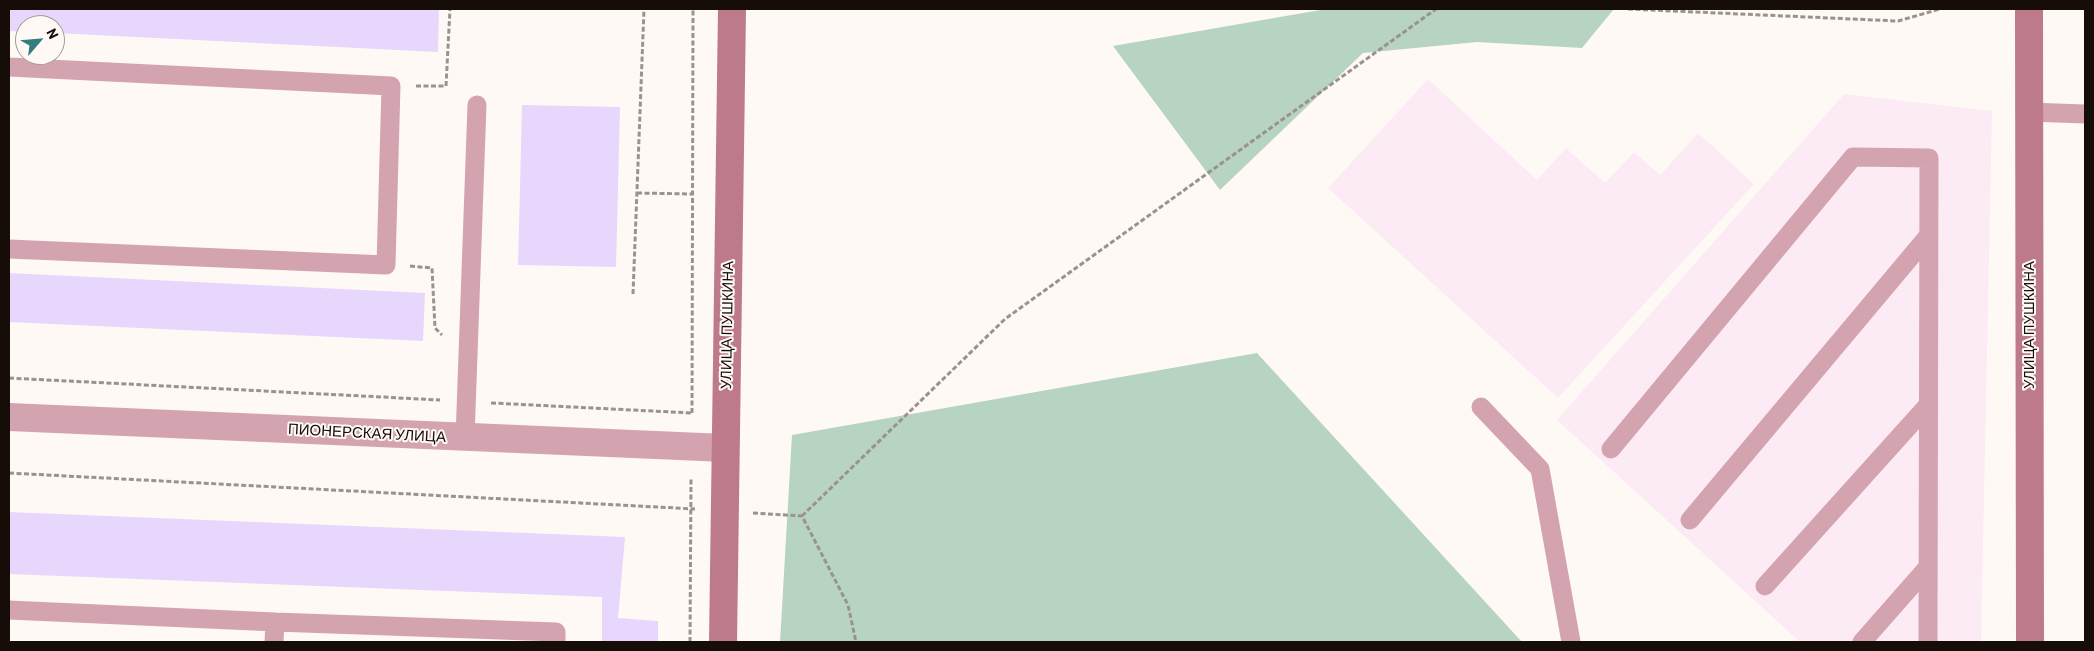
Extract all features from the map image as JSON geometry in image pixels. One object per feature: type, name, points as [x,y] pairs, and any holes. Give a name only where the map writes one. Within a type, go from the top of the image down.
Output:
[{"type":"street","name":"УЛИЦА ПУШКИНА","points":[[723,642],[732,9]]},
{"type":"street","name":"УЛИЦА ПУШКИНА","points":[[2029,9],[2030,642]]},
{"type":"street","name":"ПИОНЕРСКАЯ УЛИЦА","points":[[9,417],[725,448]]},
{"type":"lane","points":[[9,67],[391,86],[386,264],[9,249]]},
{"type":"lane","points":[[465,438],[477,105]]},
{"type":"lane","points":[[2028,112],[2085,114]]},
{"type":"lane","points":[[1611,449],[1853,157],[1929,158],[1928,642]]},
{"type":"lane","points":[[1690,520],[1929,235]]},
{"type":"lane","points":[[1765,586],[1928,405]]},
{"type":"lane","points":[[1481,407],[1540,469],[1571,642]]},
{"type":"lane","points":[[1862,642],[1928,567]]},
{"type":"lane","points":[[9,610],[556,632],[556,642]]},
{"type":"lane","points":[[274,642],[275,622]]},
{"type":"path","points":[[391,86],[446,86],[450,9]]},
{"type":"path","points":[[633,294],[644,9]]},
{"type":"path","points":[[690,642],[694,9]]},
{"type":"path","points":[[9,474],[802,516],[1005,318],[1436,9]]},
{"type":"path","points":[[1624,9],[1898,20],[1940,9]]},
{"type":"path","points":[[637,193],[693,194]]},
{"type":"path","points":[[386,264],[432,268],[435,328],[468,359]]},
{"type":"path","points":[[9,378],[692,413]]},
{"type":"path","points":[[802,516],[848,605],[856,642]]},
{"type":"shaded area","points":[[1428,79],[1537,180],[1566,148],[1605,183],[1634,152],[1660,175],[1698,133],[1754,184],[1558,398],[1328,188]]},
{"type":"shaded area","points":[[1844,94],[1992,111],[1981,642],[1800,642],[1557,420]]},
{"type":"green space","points":[[1326,9],[1614,9],[1582,48],[1477,42],[1363,53],[1220,190],[1113,46]]},
{"type":"green space","points":[[1257,353],[1522,642],[780,642],[792,435]]},
{"type":"building","points":[[9,9],[439,9],[438,52],[65,33],[65,15],[15,15],[15,31],[9,31]]},
{"type":"building","points":[[522,105],[620,107],[616,267],[518,265]]},
{"type":"building","points":[[9,273],[425,293],[423,341],[9,322]]},
{"type":"building","points":[[9,512],[625,537],[618,618],[658,621],[658,642],[602,642],[602,597],[9,574]]}]
